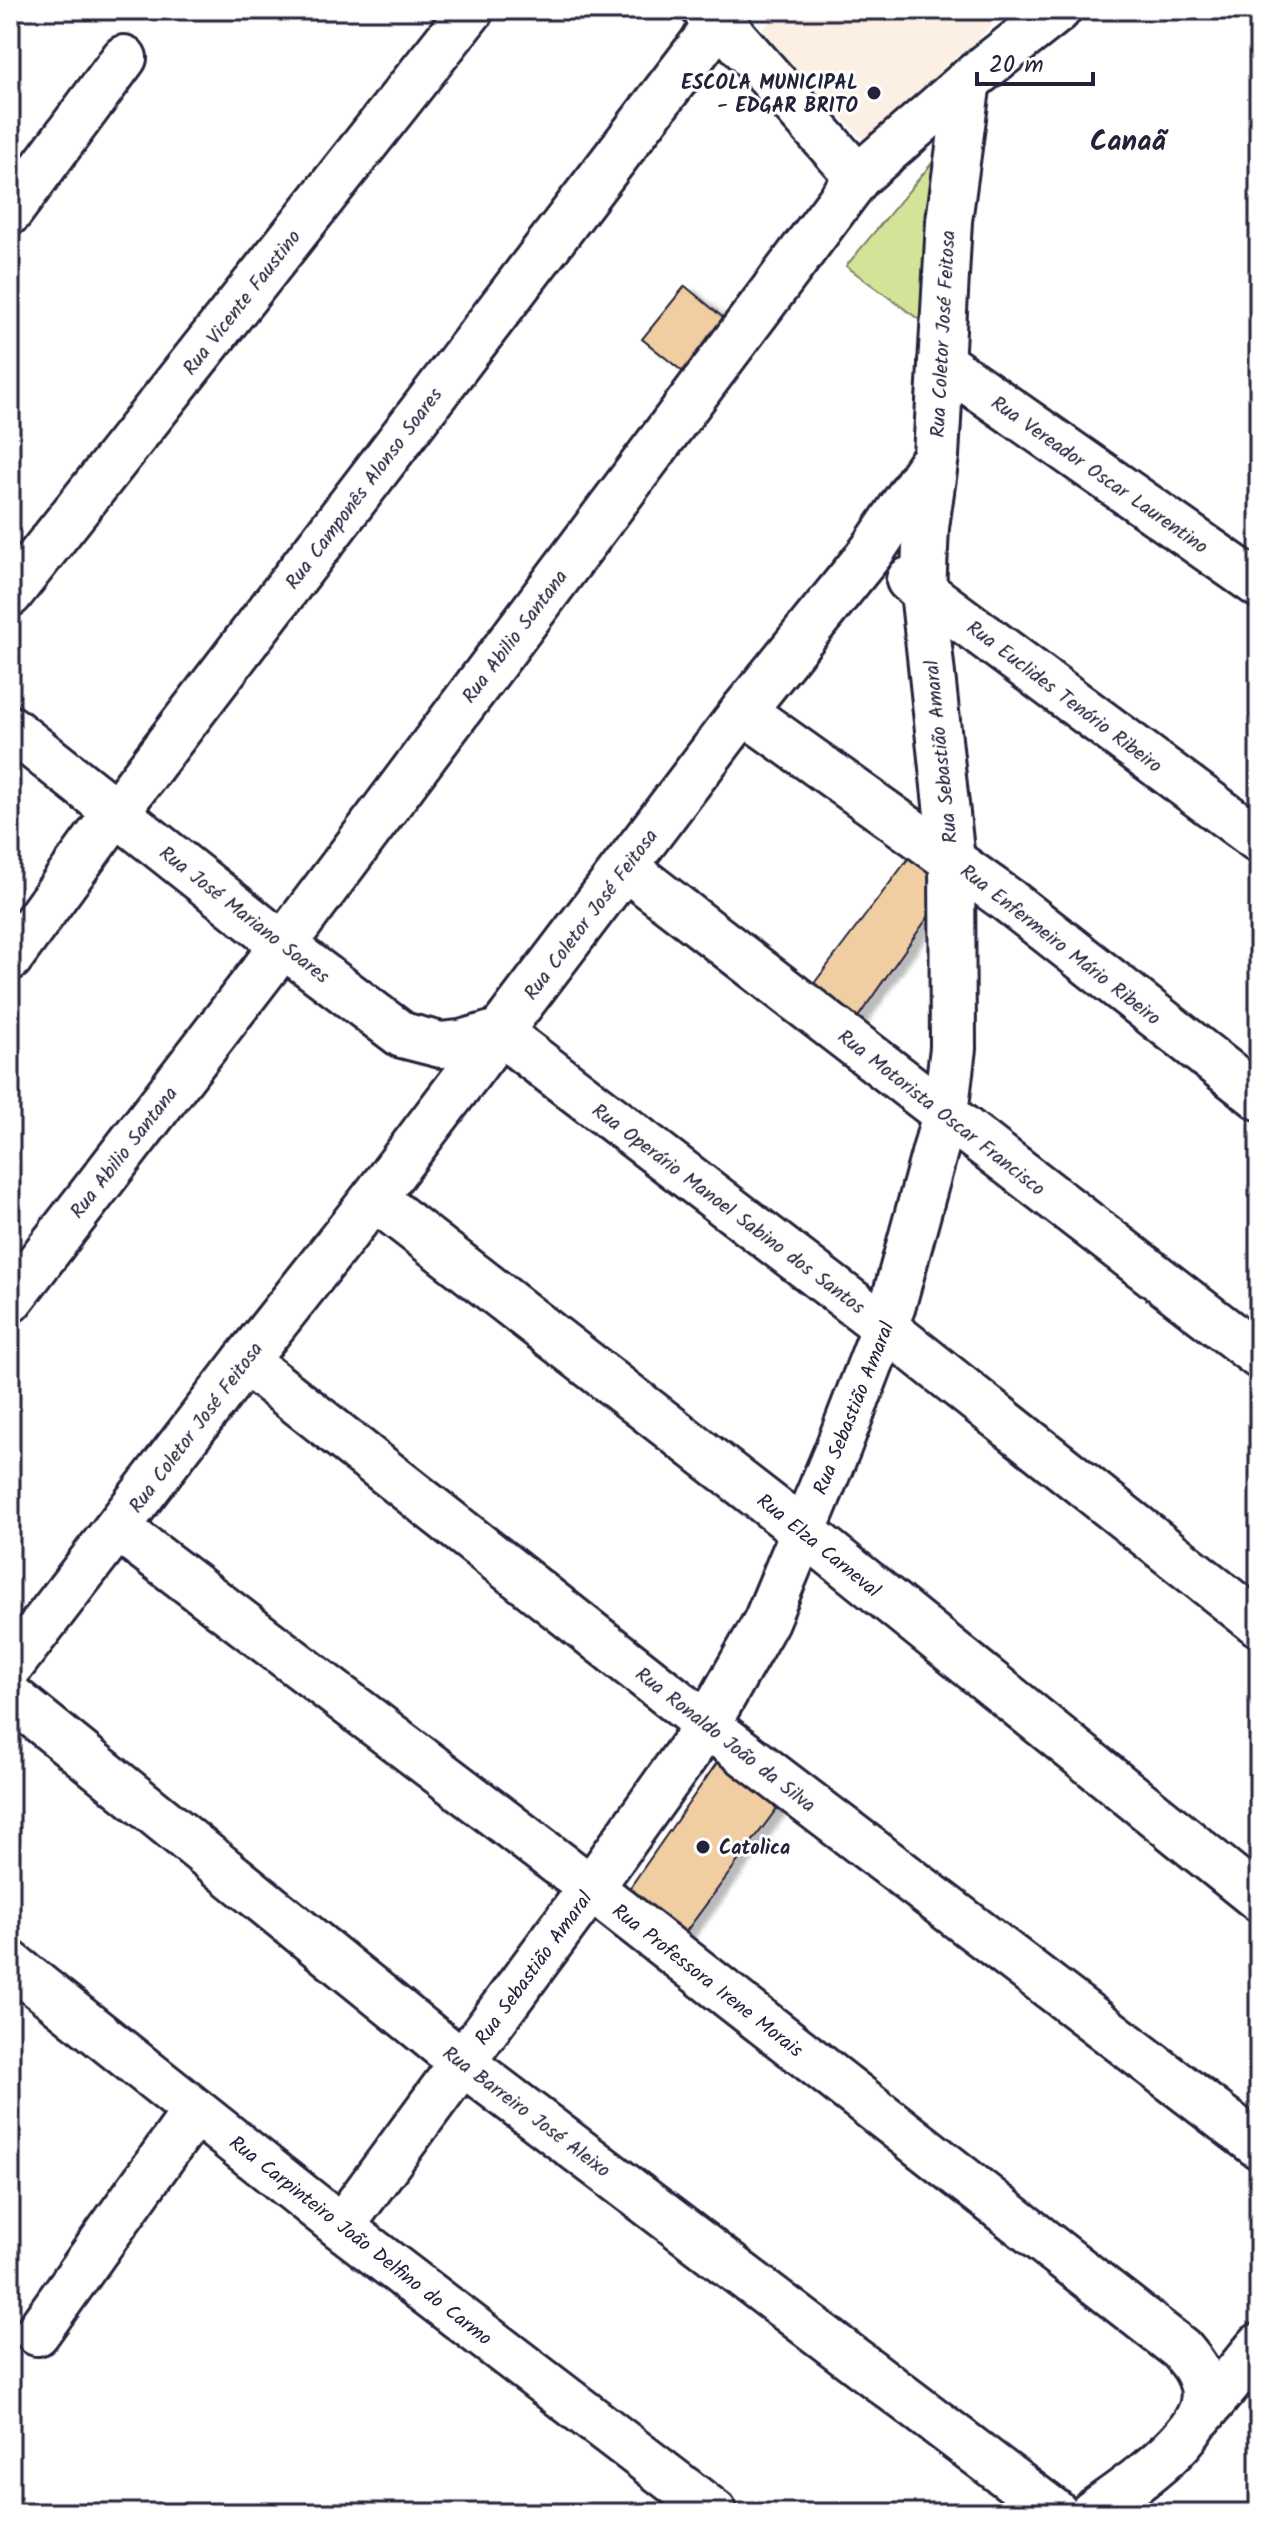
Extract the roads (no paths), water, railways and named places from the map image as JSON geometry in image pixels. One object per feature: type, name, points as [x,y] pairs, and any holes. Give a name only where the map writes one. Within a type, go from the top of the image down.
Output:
[{"type":"street","name":"Rua Vicente Faustino","points":[[10,594],[471,10]]},
{"type":"street","name":"Rua Abilio Santana","points":[[10,1300],[283,945],[858,177],[968,81],[1058,10]]},
{"type":"street","name":"Rua Camponês Alonso Soares","points":[[10,958],[116,812],[718,14],[858,177]]},
{"type":"street","points":[[10,212],[124,58]]},
{"type":"street","name":"Rua Coletor José Feitosa","points":[[10,1667],[374,1198],[743,711],[872,551],[936,456],[949,221],[968,81]]},
{"type":"street","name":"Rua Vereador Oscar Laurentino","points":[[941,362],[1259,585]]},
{"type":"street","name":"Rua Sebastião Amaral","points":[[341,2227],[707,1725],[766,1621],[886,1328],[945,1114],[953,1048],[952,860],[923,591],[926,527],[936,456]]},
{"type":"street","name":"Rua Euclides Tenório Ribeiro","points":[[872,551],[1259,840]]},
{"type":"street","name":"Rua Enfermeiro Mário Ribeiro","points":[[743,711],[1009,901],[1259,1097]]},
{"type":"street","name":"Rua José Mariano Soares","points":[[10,728],[283,945],[402,1035],[441,1045],[461,1043],[499,1032]]},
{"type":"street","name":"Rua Motorista Oscar Francisco","points":[[626,868],[1259,1356]]},
{"type":"street","name":"Rua Operário Manoel Sabino dos Santos","points":[[499,1032],[886,1328],[1259,1624]]},
{"type":"street","name":"Rua Elza Carneval","points":[[374,1198],[803,1531],[1259,1899]]},
{"type":"street","name":"Rua Ronaldo João da Silva","points":[[245,1361],[707,1725],[1259,2146]]},
{"type":"street","name":"Rua Professora Irene Morais","points":[[118,1528],[591,1888],[1181,2349],[1198,2370],[1202,2403]]},
{"type":"street","name":"Rua Barreiro José Aleixo","points":[[10,1696],[463,2063],[1056,2513]]},
{"type":"street","name":"Rua Carpinteiro João Delfino do Carmo","points":[[16,1981],[195,2111],[341,2227],[715,2513]]},
{"type":"street","points":[[37,2333],[195,2111]]},
{"type":"street","points":[[1092,2513],[1143,2476],[1177,2445],[1202,2403],[1259,2346]]},
{"type":"place","name":"ESCOLA MUNICIPAL - EDGAR BRITO","points":[[874,93]]},
{"type":"place","name":"Catolica","points":[[703,1847]]},
{"type":"district","name":"Canaã","points":[[1128,140]]}]
